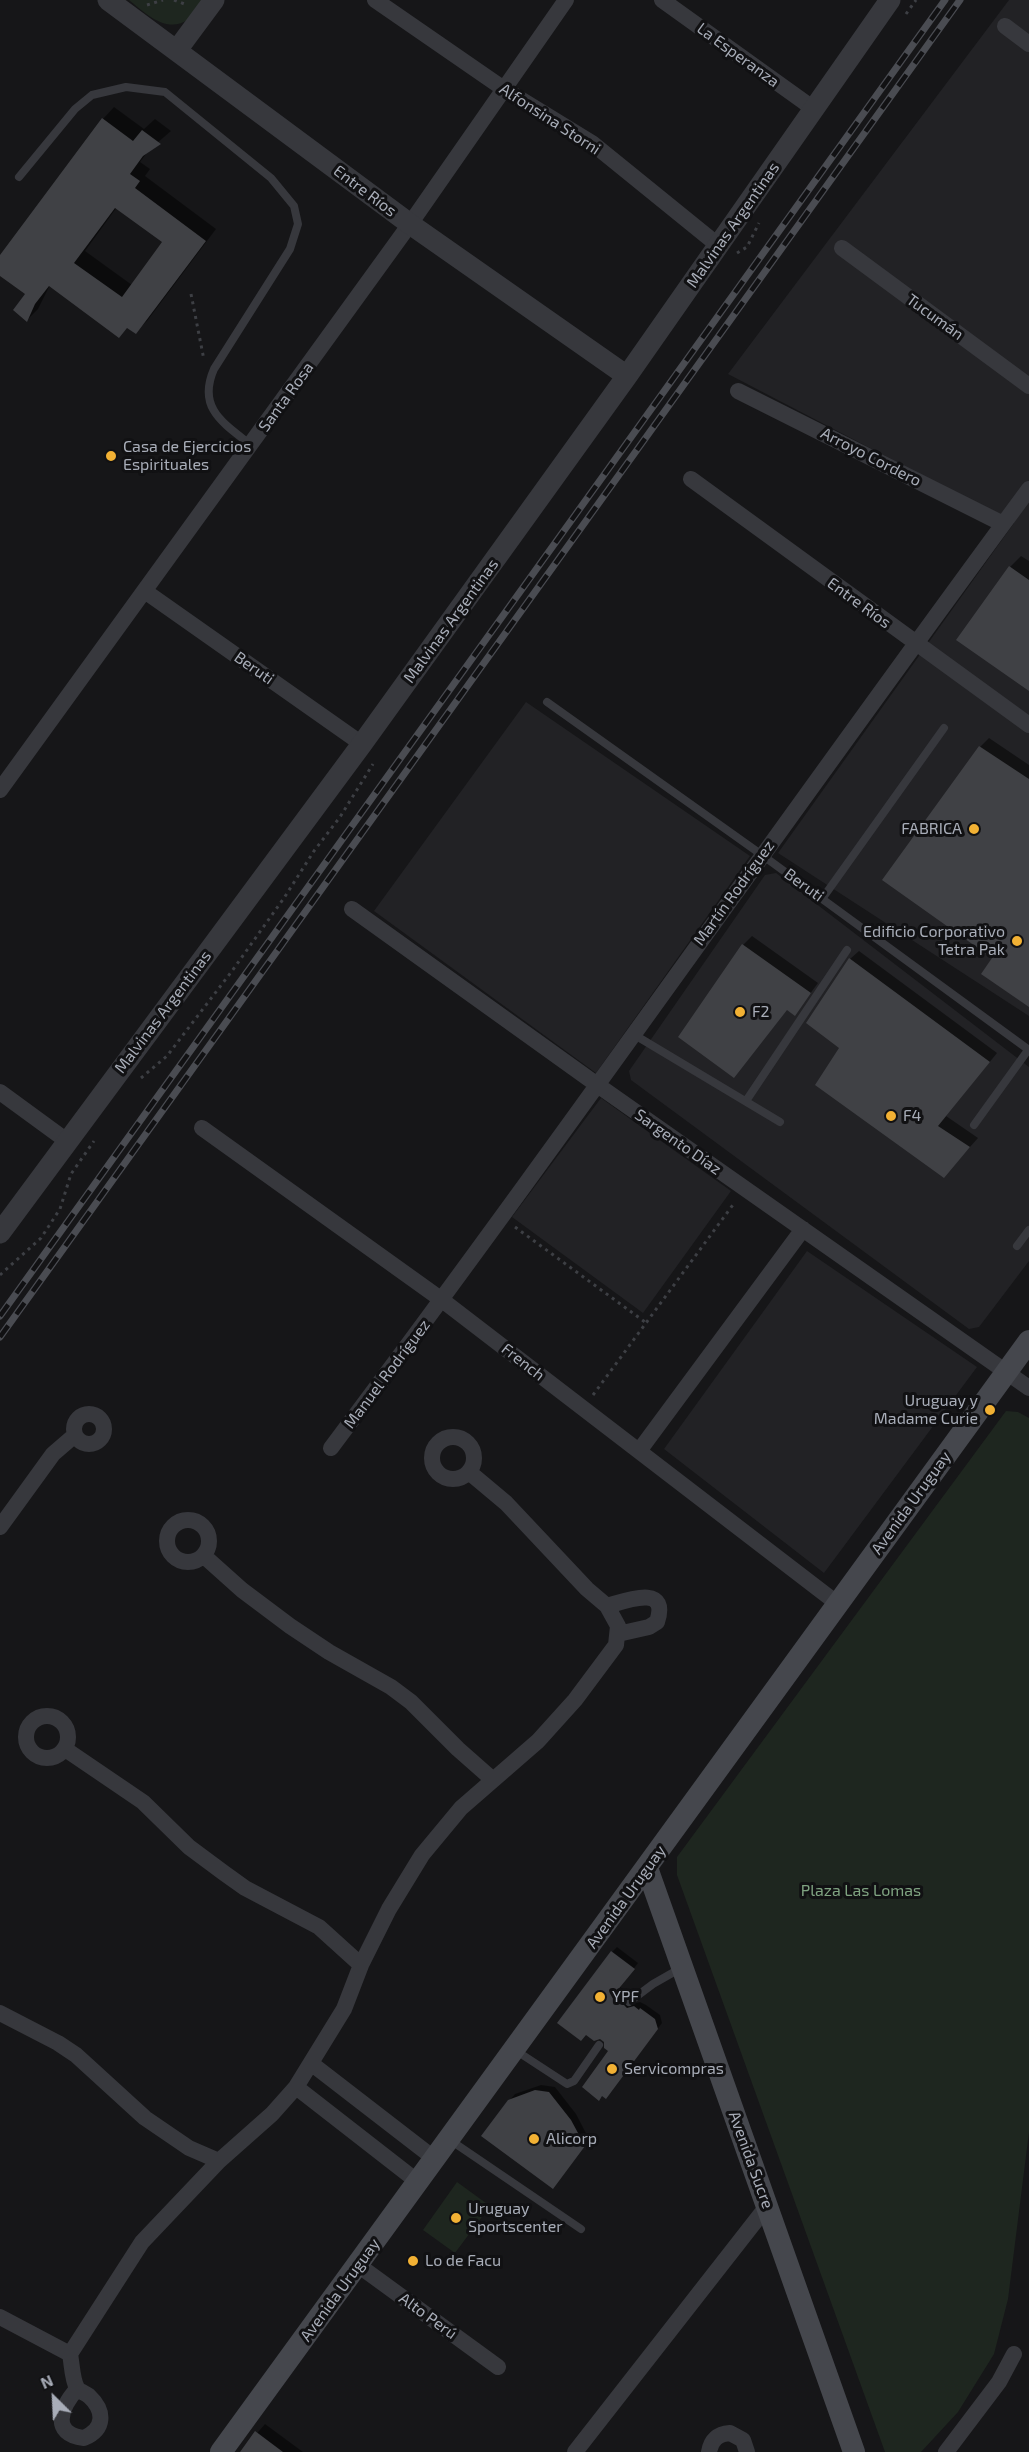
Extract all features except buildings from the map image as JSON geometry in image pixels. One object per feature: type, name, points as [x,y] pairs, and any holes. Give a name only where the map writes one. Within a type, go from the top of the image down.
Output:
[{"type":"main road","name":"Avenida Uruguay","points":[[221,2452],[1029,1341]]},
{"type":"main road","name":"Avenida Sucre","points":[[647,1868],[854,2452]]},
{"type":"street","name":"Entre Ríos","points":[[108,0],[410,224],[627,376]]},
{"type":"street","points":[[177,51],[214,0]]},
{"type":"street","name":"Alfonsina Storni","points":[[375,0],[504,89],[592,143],[719,246]]},
{"type":"street","name":"Santa Rosa","points":[[0,790],[146,592],[410,224],[566,0]]},
{"type":"street","name":"La Esperanza","points":[[662,0],[814,109]]},
{"type":"street","name":"Malvinas Argentinas","points":[[0,1233],[362,744],[627,376],[890,0]]},
{"type":"street","points":[[1005,26],[1029,44]]},
{"type":"street","name":"Tucumán","points":[[842,248],[1029,386]]},
{"type":"street","name":"Arroyo Cordero","points":[[738,391],[1003,524]]},
{"type":"street","name":"Entre Ríos","points":[[691,479],[914,644],[1029,725]]},
{"type":"street","name":"Martín Rodríguez","points":[[442,1300],[914,644],[1029,489]]},
{"type":"street","name":"Beruti","points":[[146,592],[362,744]]},
{"type":"street","name":"Sargento Díaz","points":[[352,909],[596,1084],[1029,1388]]},
{"type":"street","points":[[0,1092],[67,1141]]},
{"type":"street","name":"French","points":[[202,1128],[442,1300],[838,1604]]},
{"type":"street","points":[[639,1451],[803,1229]]},
{"type":"street","name":"Manuel Rodríguez","points":[[332,1448],[442,1300]]},
{"type":"street","points":[[0,1527],[53,1454],[75,1436]]},
{"type":"street","points":[[77,2389],[70,2354],[142,2242],[219,2161],[272,2114],[297,2087],[344,2009],[361,1965],[389,1909],[422,1856],[461,1808],[538,1741],[575,1700],[616,1645],[618,1626],[607,1606],[587,1589],[506,1503],[469,1472]]},
{"type":"street","points":[[204,1556],[242,1590],[290,1626],[329,1652],[391,1687],[411,1702],[492,1779]]},
{"type":"street","points":[[607,1606],[639,1597],[650,1598],[659,1608],[657,1622],[649,1627],[618,1634]]},
{"type":"street","points":[[65,1749],[144,1802],[189,1847],[224,1873],[245,1888],[319,1927],[361,1965]]},
{"type":"street","points":[[0,2013],[58,2043],[85,2063],[145,2118],[189,2148],[219,2161]]},
{"type":"street","points":[[312,2064],[435,2159]]},
{"type":"street","points":[[297,2087],[418,2182]]},
{"type":"street","points":[[575,2452],[768,2205]]},
{"type":"street","name":"Alto Perú","points":[[358,2265],[498,2367]]},
{"type":"street","points":[[0,2318],[70,2354]]},
{"type":"street","points":[[946,2452],[999,2382],[1014,2354]]},
{"type":"street","points":[[709,2452],[711,2443],[716,2438],[730,2433],[743,2440],[747,2452]]},
{"type":"lane","points":[[19,177],[75,109],[92,95],[126,87],[165,92],[271,178],[294,206],[298,224],[290,249],[208,382],[215,416],[251,445]]},
{"type":"lane","name":"Beruti","points":[[547,702],[822,898],[1029,1050]]},
{"type":"lane","points":[[822,898],[944,728]]},
{"type":"lane","points":[[746,1101],[847,950]]},
{"type":"lane","points":[[633,1034],[780,1122]]},
{"type":"lane","points":[[974,1125],[1029,1050]]},
{"type":"lane","points":[[1017,1246],[1029,1230]]},
{"type":"lane","points":[[629,2002],[682,1967]]},
{"type":"lane","points":[[515,2050],[567,2084],[574,2081],[599,2044]]},
{"type":"lane","points":[[449,2139],[581,2229]]},
{"type":"path","points":[[145,5],[163,0]]},
{"type":"path","points":[[191,294],[208,382]]},
{"type":"path","points":[[583,1408],[744,1188]]},
{"type":"path","points":[[502,1217],[646,1323]]},
{"type":"shaded area","points":[[1009,0],[1029,0],[1029,1016],[778,853],[1014,523],[728,374]]},
{"type":"shaded area","points":[[526,702],[750,856],[596,1073],[374,911]]},
{"type":"shaded area","points":[[776,873],[1029,1067],[1029,1261],[979,1327],[969,1329],[631,1080],[629,1071],[765,875]]},
{"type":"shaded area","points":[[601,1098],[731,1191],[643,1313],[512,1217]]},
{"type":"shaded area","points":[[807,1251],[977,1367],[824,1573],[664,1449]]},
{"type":"green space","points":[[129,0],[205,0],[189,19],[173,25],[157,20]]},
{"type":"green space","name":"Plaza Las Lomas","points":[[1006,1411],[1018,1412],[1029,1418],[1029,2132],[1008,2299],[994,2354],[958,2412],[921,2452],[885,2452],[677,1875],[677,1857]]},
{"type":"green space","name":"Uruguay Sportscenter","points":[[457,2182],[490,2206],[455,2253],[423,2230]]},
{"type":"railway","points":[[0,1316],[945,0]]},
{"type":"railway","points":[[0,1337],[960,0]]},
{"type":"place","name":"Casa de Ejercicios Espirituales","points":[[111,456]]},
{"type":"place","name":"FABRICA","points":[[974,829]]},
{"type":"place","name":"Edificio Corporativo Tetra Pak","points":[[1017,941]]},
{"type":"place","name":"F2","points":[[740,1012]]},
{"type":"place","name":"F4","points":[[891,1116]]},
{"type":"place","name":"Uruguay y Madame Curie","points":[[990,1410]]},
{"type":"place","name":"YPF","points":[[600,1997]]},
{"type":"place","name":"Servicompras","points":[[612,2069]]},
{"type":"place","name":"Alicorp","points":[[534,2139]]},
{"type":"place","name":"Uruguay Sportscenter","points":[[456,2218]]},
{"type":"place","name":"Lo de Facu","points":[[413,2261]]}]
